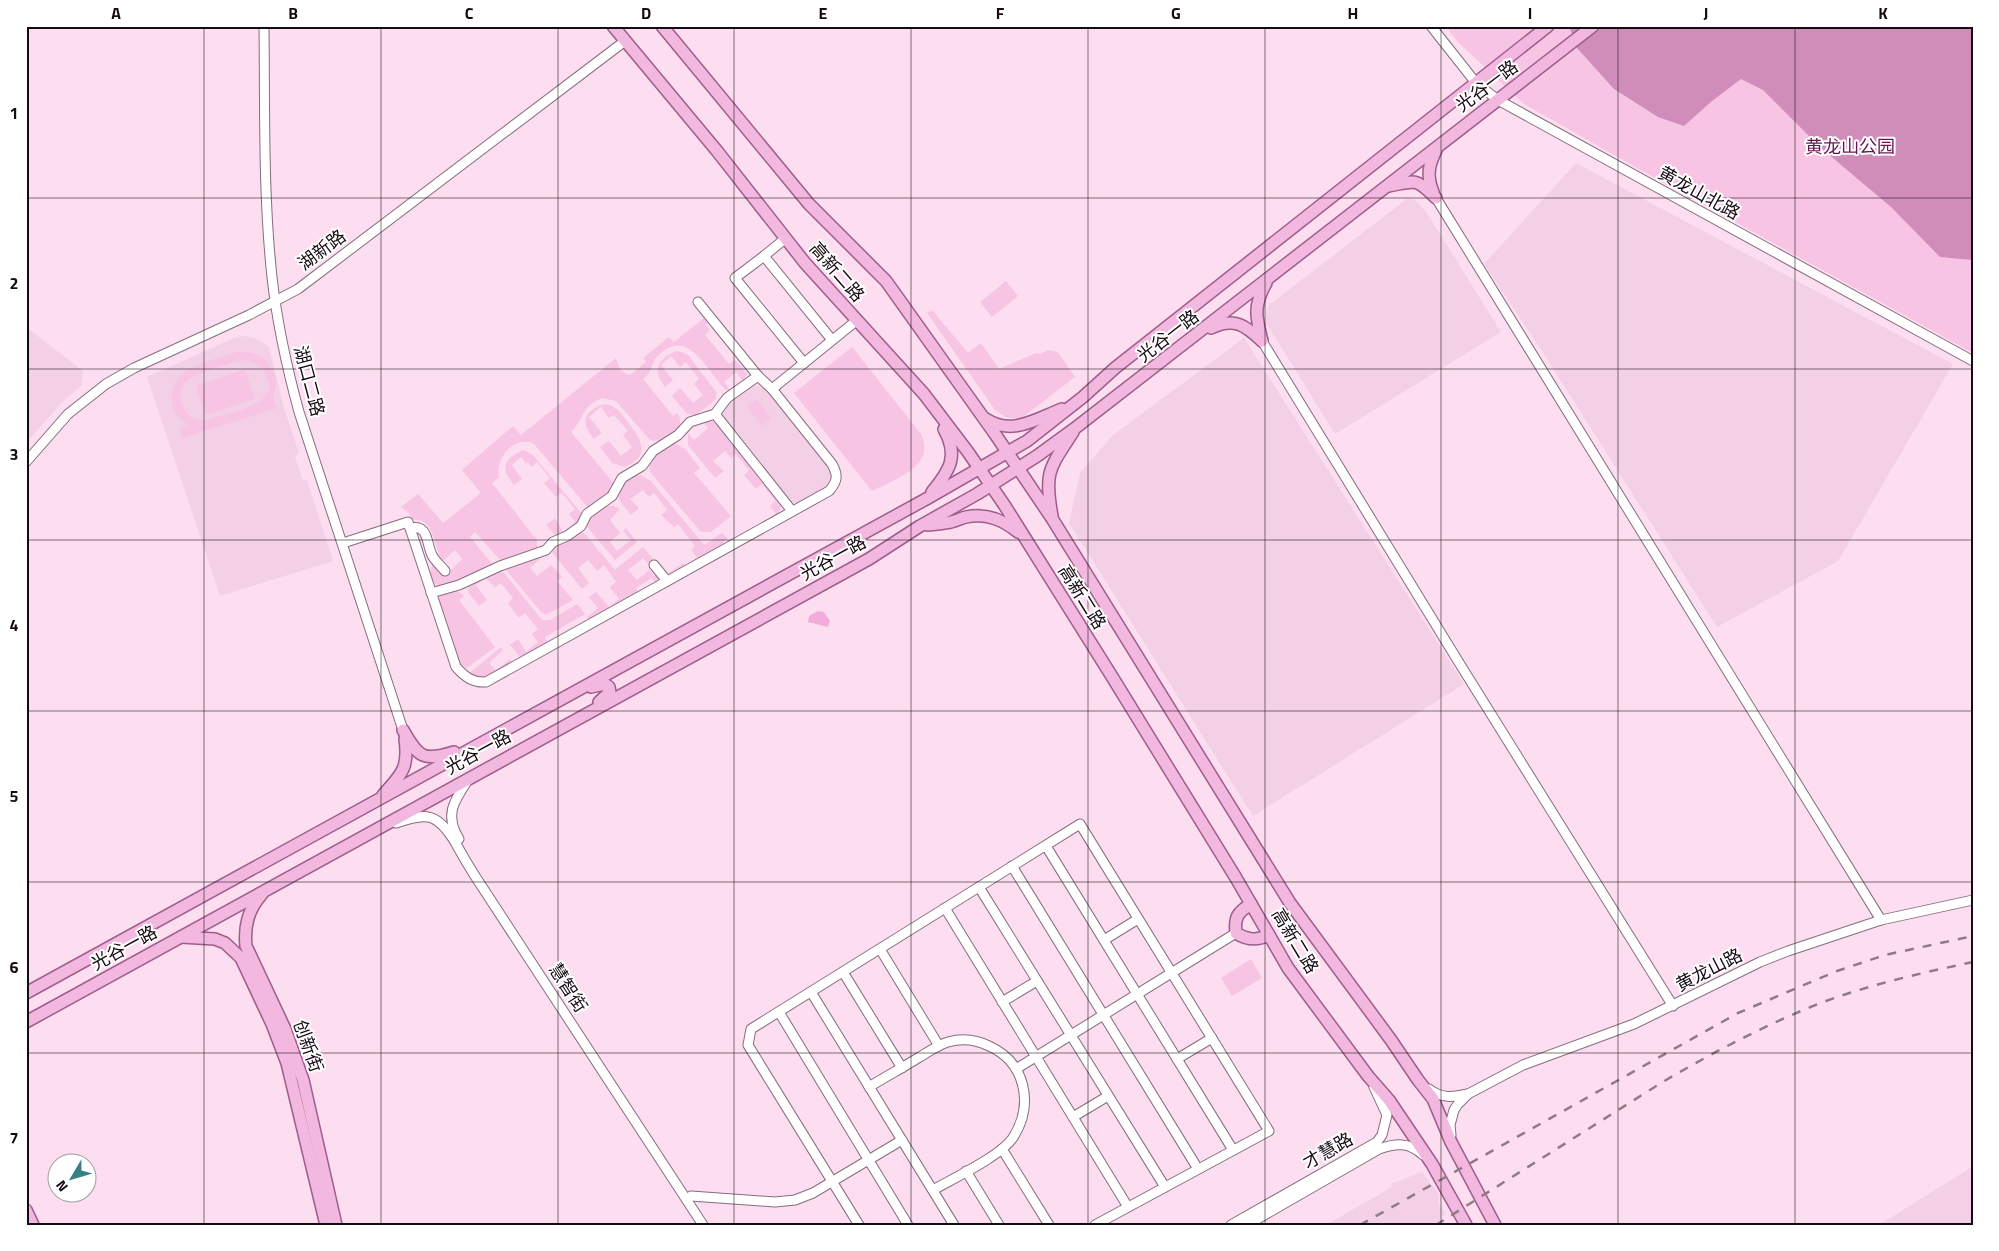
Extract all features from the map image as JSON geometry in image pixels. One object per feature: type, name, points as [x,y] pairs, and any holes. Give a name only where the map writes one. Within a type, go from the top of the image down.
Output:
[{"type":"main road","name":"高新二路","points":[[613,26],[856,321],[924,394],[979,468],[1025,538],[1304,990],[1368,1076],[1389,1100],[1432,1164],[1466,1225]]},
{"type":"main road","name":"高新二路","points":[[662,26],[809,204],[886,281],[1007,452],[1053,520],[1290,903],[1433,1099],[1451,1142],[1495,1225]]},
{"type":"main road","name":"光谷一路","points":[[26,993],[928,498],[1027,441],[1073,405],[1115,368],[1548,26]]},
{"type":"main road","name":"光谷一路","points":[[26,1022],[869,559],[920,526],[1018,468],[1074,429],[1593,26]]},
{"type":"main road","points":[[1436,198],[1428,175],[1431,160],[1439,144]]},
{"type":"main road","points":[[1385,186],[1414,181],[1422,184],[1436,198]]},
{"type":"main road","points":[[1262,341],[1256,307],[1259,296],[1269,278]]},
{"type":"main road","points":[[1200,332],[1220,324],[1234,323],[1247,327],[1262,341]]},
{"type":"main road","points":[[924,394],[950,439],[952,457],[948,472],[928,498]]},
{"type":"main road","points":[[981,416],[996,425],[1006,427],[1019,426],[1073,405]]},
{"type":"main road","points":[[1053,520],[1047,480],[1050,468],[1074,429]]},
{"type":"main road","points":[[920,526],[952,522],[964,517],[980,515],[996,518],[1008,524],[1025,538]]},
{"type":"main road","points":[[572,694],[594,686],[605,684],[609,687],[610,692],[584,714]]},
{"type":"main road","points":[[403,730],[414,749],[420,754],[430,757],[438,758],[478,745]]},
{"type":"main road","points":[[378,801],[404,769],[407,760],[403,730]]},
{"type":"main road","name":"创新街","points":[[267,889],[254,904],[247,918],[246,946],[285,1029],[298,1064],[336,1225]]},
{"type":"main road","points":[[1251,904],[1237,914],[1234,922],[1236,933],[1243,938],[1252,940],[1270,935]]},
{"type":"main road","name":"创新街","points":[[180,937],[215,939],[226,943],[240,958],[272,1024],[287,1063],[326,1225]]},
{"type":"main road","points":[[26,1210],[33,1225]]},
{"type":"street","name":"湖口二路","points":[[264,26],[268,234],[275,301],[292,384],[403,730]]},
{"type":"street","name":"黄龙山北路","points":[[1431,26],[1476,83],[1498,100],[1973,362]]},
{"type":"street","name":"湖新路","points":[[26,462],[68,414],[100,388],[119,376],[298,289],[625,41]]},
{"type":"street","points":[[1436,198],[1881,920]]},
{"type":"street","points":[[786,238],[735,278],[804,363]]},
{"type":"street","points":[[764,256],[832,340]]},
{"type":"street","points":[[343,543],[408,522],[456,667],[463,675],[478,683],[486,682],[829,491],[836,484],[837,474],[832,464],[772,389],[758,376],[698,302]]},
{"type":"street","points":[[772,389],[856,321]]},
{"type":"street","points":[[1262,341],[1458,661],[1673,1006]]},
{"type":"street","points":[[431,593],[459,585],[500,566],[546,550],[553,542],[567,536],[581,526],[586,514],[612,496],[622,478],[642,466],[653,451],[678,436],[690,422],[715,414],[727,398],[758,376]]},
{"type":"street","points":[[715,414],[792,511]]},
{"type":"street","points":[[410,528],[417,526],[422,528],[427,536],[433,556],[445,571]]},
{"type":"street","points":[[654,565],[667,582]]},
{"type":"street","name":"慧智街","points":[[471,776],[457,796],[453,806],[451,816],[456,835],[709,1225]]},
{"type":"street","name":"慧智街","points":[[379,828],[418,817],[426,817],[442,823],[703,1225]]},
{"type":"street","points":[[859,1225],[748,1045],[751,1029],[1080,824],[1269,1131],[1095,1225]]},
{"type":"street","points":[[1046,846],[1233,1150]]},
{"type":"street","points":[[1012,866],[1198,1169]]},
{"type":"street","points":[[979,887],[1164,1188]]},
{"type":"street","name":"黄龙山路","points":[[1418,1080],[1436,1094],[1450,1098],[1468,1094],[1523,1065],[1610,1034],[1673,1006],[1760,962],[1881,920],[1973,900]]},
{"type":"street","points":[[945,908],[1128,1207]]},
{"type":"street","points":[[1104,940],[1138,919]]},
{"type":"street","points":[[1016,1069],[1236,933]]},
{"type":"street","points":[[880,949],[939,1046]]},
{"type":"street","points":[[843,972],[902,1068]]},
{"type":"street","points":[[1002,1002],[1037,981]]},
{"type":"street","points":[[810,992],[954,1225]]},
{"type":"street","points":[[779,1012],[908,1225]]},
{"type":"street","points":[[1177,1059],[1212,1038]]},
{"type":"street","points":[[869,1087],[939,1046],[959,1040],[984,1044],[1004,1055],[1016,1069],[1024,1086],[1026,1100],[1024,1112],[1015,1135],[1002,1149],[933,1190]]},
{"type":"street","name":"才慧路","points":[[1231,1225],[1376,1142],[1382,1135],[1387,1115],[1368,1076]]},
{"type":"street","name":"黄龙山路","points":[[1451,1142],[1450,1125],[1454,1110],[1468,1094]]},
{"type":"street","points":[[1073,1117],[1108,1096]]},
{"type":"street","points":[[691,1196],[786,1202],[805,1197],[902,1140]]},
{"type":"street","name":"才慧路","points":[[1247,1225],[1379,1149],[1388,1146],[1408,1145],[1418,1150],[1432,1164]]},
{"type":"street","points":[[1002,1149],[1049,1225]]},
{"type":"street","points":[[966,1171],[1000,1225]]},
{"type":"shaded area","points":[[1576,163],[1953,364],[1838,561],[1717,627],[1540,348],[1484,264]]},
{"type":"shaded area","points":[[1408,198],[1415,200],[1427,213],[1501,332],[1335,434],[1265,321],[1269,305]]},
{"type":"shaded area","points":[[26,327],[83,371],[81,386],[64,400],[26,443]]},
{"type":"shaded area","points":[[247,336],[259,340],[269,347],[284,408],[299,453],[295,456],[302,479],[307,480],[333,561],[220,596],[147,377],[236,337]]},
{"type":"shaded area","points":[[1244,338],[1464,684],[1253,816],[1069,523],[1080,473],[1113,435]]},
{"type":"shaded area","points":[[753,386],[760,386],[769,392],[832,471],[831,484],[826,489],[803,502],[790,501],[725,421],[723,416],[724,410],[728,404]]},
{"type":"shaded area","points":[[818,611],[824,612],[830,621],[828,627],[808,622],[809,616]]},
{"type":"shaded area","points":[[1973,1166],[1973,1225],[1879,1225]]},
{"type":"shaded area","points":[[1422,1172],[1439,1195],[1438,1203],[1446,1214],[1440,1218],[1443,1225],[1326,1225],[1392,1187],[1391,1184]]},
{"type":"green space","name":"黄龙山公园","points":[[1446,26],[1973,26],[1973,353],[1524,104],[1456,40]]},
{"type":"green space","points":[[1569,26],[1973,26],[1973,260],[1940,257],[1891,207],[1821,148],[1763,90],[1741,79],[1684,126],[1658,117],[1614,89],[1577,48]]},
{"type":"green space","points":[[1006,281],[1018,296],[992,317],[980,302]]},
{"type":"green space","points":[[932,310],[968,353],[981,343],[999,369],[1036,353],[1041,354],[1048,350],[1058,352],[1075,377],[1023,417],[1018,419],[1005,417],[995,410],[927,313]]},
{"type":"green space","points":[[705,317],[709,322],[706,325],[710,330],[705,335],[729,364],[735,360],[747,374],[743,381],[736,372],[724,382],[731,391],[726,390],[696,354],[687,348],[678,346],[668,348],[657,357],[649,373],[643,379],[673,416],[677,413],[680,425],[673,434],[656,441],[650,440],[616,401],[602,398],[589,406],[571,432],[615,485],[610,493],[589,509],[534,444],[520,442],[513,445],[503,456],[500,463],[499,477],[492,483],[537,540],[537,549],[501,561],[475,532],[470,537],[493,565],[458,583],[438,587],[431,576],[433,564],[444,577],[462,559],[455,550],[443,561],[430,528],[420,520],[413,520],[409,513],[401,507],[418,494],[443,523],[481,493],[462,470],[513,426],[521,435],[616,358],[620,369],[630,375],[646,362],[643,358],[669,337],[674,342]]},
{"type":"green space","points":[[852,347],[921,434],[924,445],[923,455],[911,470],[872,491],[794,393]]},
{"type":"green space","points":[[676,351],[688,355],[717,393],[715,400],[696,415],[687,414],[672,396],[680,388],[693,403],[703,395],[694,384],[699,379],[686,362],[680,367],[671,356],[661,365],[673,380],[665,387],[659,375],[658,370],[661,362]]},
{"type":"green space","points":[[237,352],[258,355],[272,368],[276,384],[273,397],[277,408],[182,438],[179,429],[189,425],[177,415],[172,405],[173,389],[177,380],[184,372],[204,362]],"holes":[[[245,360],[255,363],[266,375],[269,385],[267,393],[262,399],[244,409],[205,420],[195,419],[190,416],[182,406],[180,394],[185,383],[196,375]]]},
{"type":"green space","points":[[245,369],[255,399],[205,415],[196,386]]},
{"type":"green space","points":[[756,399],[771,418],[762,426],[747,407]]},
{"type":"green space","points":[[604,404],[612,406],[619,411],[635,431],[641,443],[642,449],[638,459],[624,467],[612,463],[600,447],[609,441],[621,456],[632,447],[623,435],[628,431],[614,415],[609,418],[601,407],[589,417],[602,433],[594,439],[587,427],[586,418],[588,414],[591,410]]},
{"type":"green space","points":[[709,420],[716,423],[779,499],[781,507],[778,516],[764,523],[776,514],[770,506],[775,501],[762,484],[756,489],[744,475],[749,470],[736,454],[731,458],[725,451],[713,461],[724,471],[715,478],[688,445],[688,433],[694,440],[708,428],[703,421]]},
{"type":"green space","points":[[673,442],[685,449],[700,468],[694,473],[731,516],[711,532],[701,532],[650,472],[653,457]]},
{"type":"green space","points":[[523,450],[532,454],[581,513],[576,525],[565,534],[556,536],[546,525],[555,518],[563,532],[575,522],[569,514],[575,509],[562,493],[556,497],[544,483],[550,478],[537,462],[532,467],[528,462],[526,464],[521,457],[512,465],[522,479],[514,485],[507,474],[505,469],[508,461],[516,453]]},
{"type":"green space","points":[[640,475],[651,481],[704,545],[722,533],[728,539],[723,542],[725,545],[670,577],[668,574],[683,563],[686,566],[697,557],[691,550],[695,546],[678,524],[674,527],[661,515],[667,510],[654,493],[649,497],[643,490],[630,499],[639,508],[631,515],[621,503],[618,495],[621,486],[632,477]]},
{"type":"green space","points":[[608,506],[620,509],[610,520],[620,533],[610,542],[617,551],[631,540],[623,531],[626,528],[637,542],[615,560],[588,528],[590,516]]},
{"type":"green space","points":[[580,532],[584,533],[615,570],[643,547],[657,563],[652,568],[643,558],[628,570],[637,580],[649,570],[654,576],[657,574],[658,581],[656,584],[652,578],[636,588],[639,594],[590,621],[587,617],[598,608],[589,597],[596,592],[609,607],[619,599],[610,587],[616,582],[604,565],[597,571],[588,560],[578,568],[589,583],[582,589],[552,552],[553,548]]},
{"type":"green space","points":[[544,555],[530,568],[537,576],[551,565],[562,577],[557,581],[573,600],[546,615],[541,612],[507,571],[507,567]]},
{"type":"green space","points":[[499,570],[505,574],[542,620],[550,620],[577,604],[585,614],[545,637],[547,642],[520,657],[510,645],[518,639],[526,652],[538,642],[532,634],[538,629],[525,613],[519,618],[508,603],[513,598],[501,583],[495,587],[485,578],[476,585],[487,600],[479,606],[468,592],[469,585]]},
{"type":"green space","points":[[455,589],[464,596],[459,600],[495,647],[467,668],[459,663],[439,599],[441,593]]},
{"type":"green space","points":[[501,647],[503,650],[489,663],[496,671],[510,659],[513,663],[485,680],[479,680],[468,674]]},
{"type":"green space","points":[[1251,959],[1262,978],[1232,996],[1221,978]]},
{"type":"railway","points":[[1360,1225],[1738,1013],[1837,971],[1885,955],[1973,936]]},
{"type":"railway","points":[[1436,1225],[1661,1083],[1758,1031],[1798,1012],[1856,991],[1914,975],[1973,962]]}]
